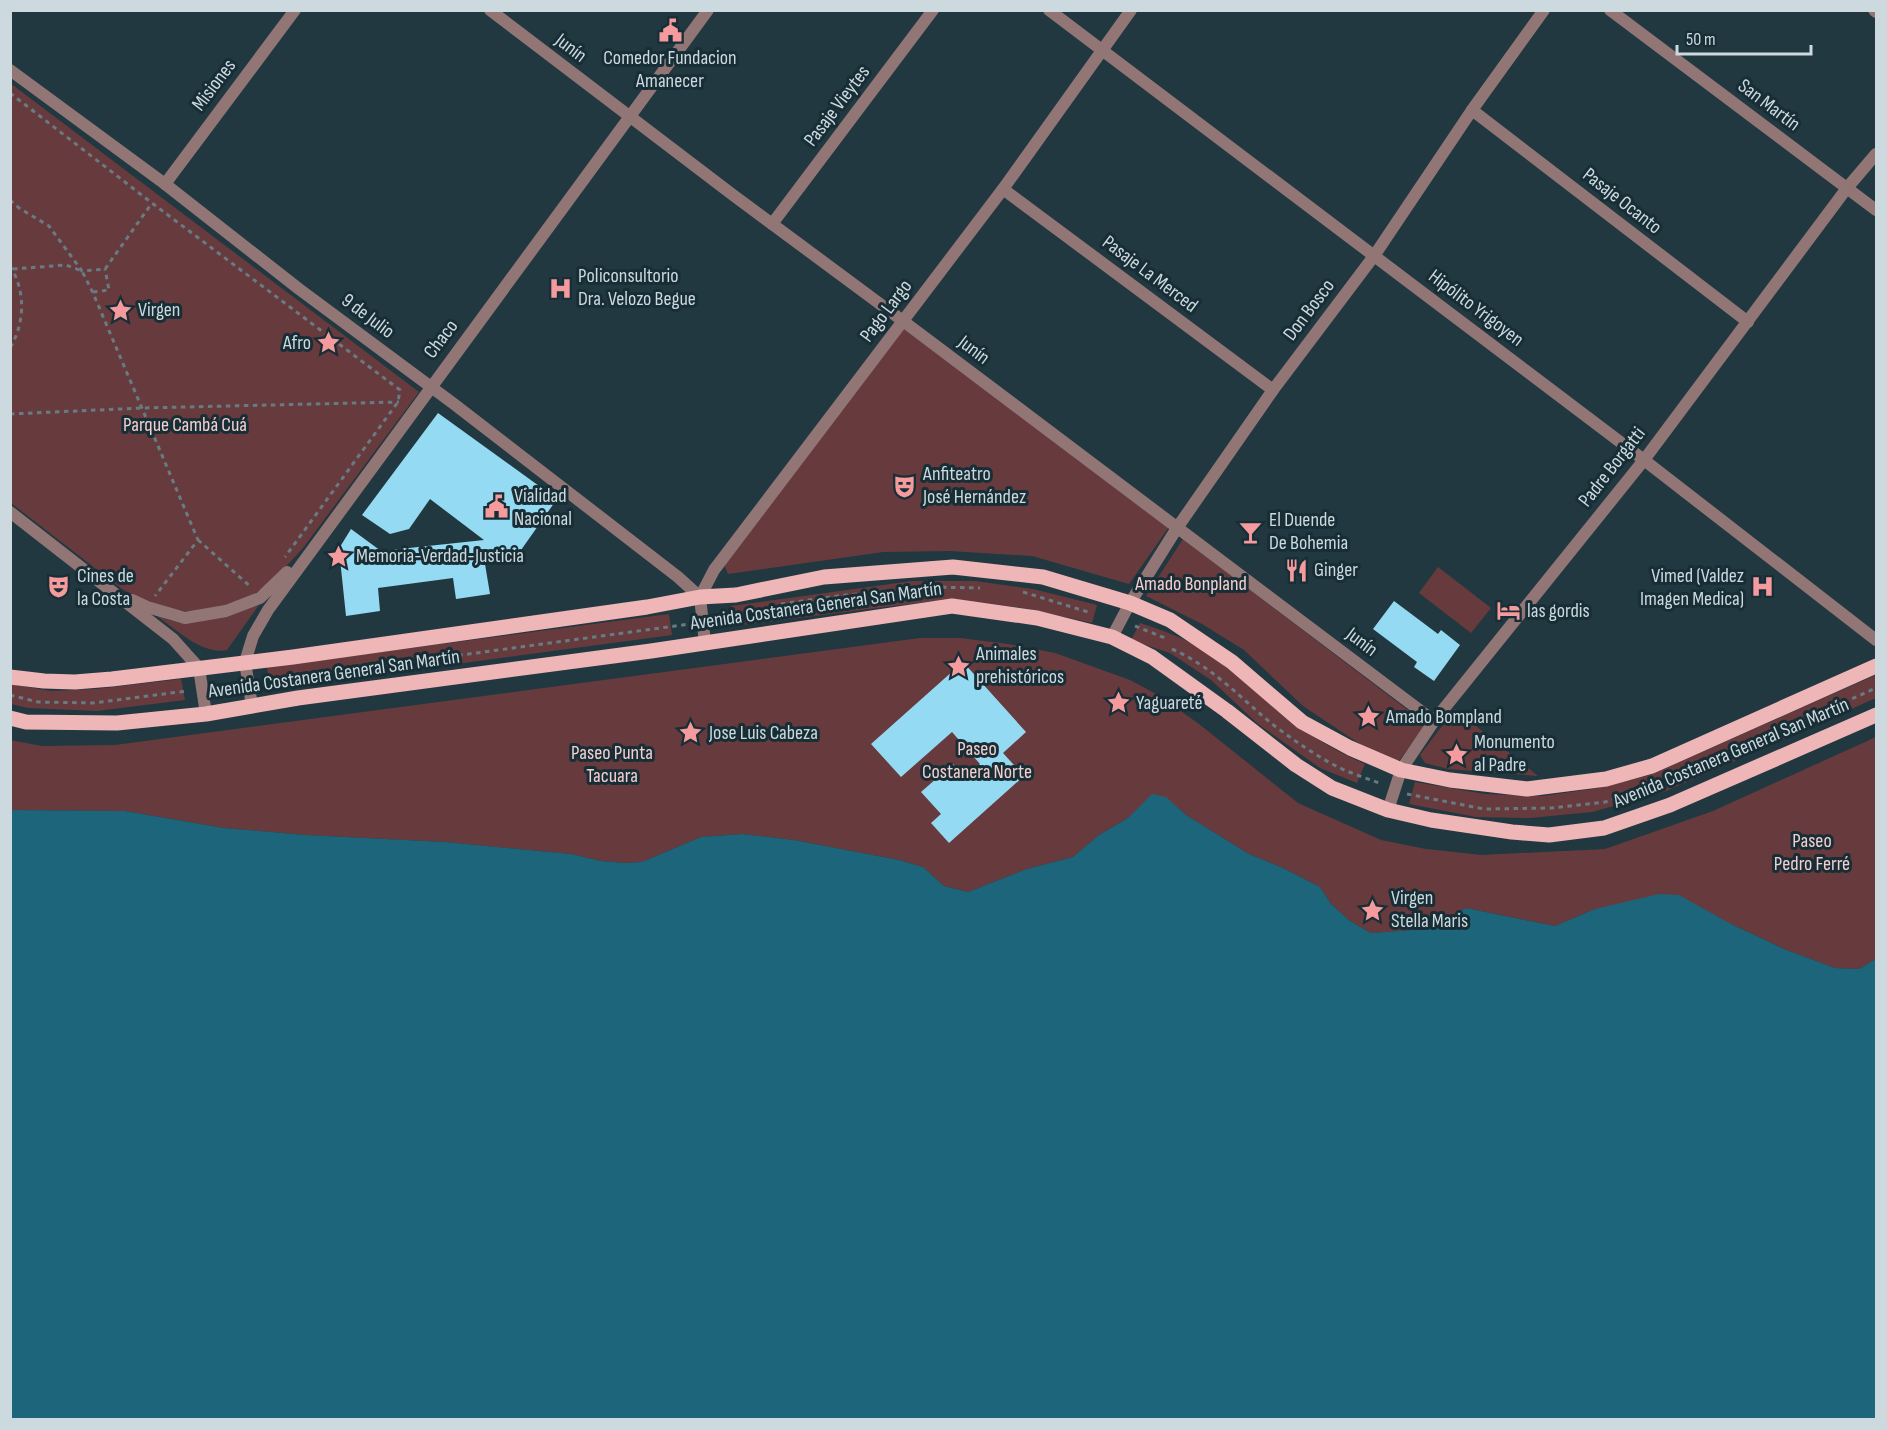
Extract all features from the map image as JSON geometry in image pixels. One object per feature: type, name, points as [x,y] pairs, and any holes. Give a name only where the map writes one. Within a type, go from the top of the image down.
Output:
[{"type":"main road","name":"Avenida Costanera General San Martín","points":[[10,677],[75,682],[112,679],[647,607],[700,597],[736,595],[824,577],[953,567],[1043,577],[1130,603],[1170,620],[1197,637],[1232,662],[1302,722],[1350,748],[1401,770],[1450,780],[1527,789],[1606,779],[1652,766],[1876,666]]},
{"type":"main road","name":"Avenida Costanera General San Martín","points":[[10,718],[26,722],[117,723],[206,714],[310,697],[705,643],[952,606],[1037,618],[1112,637],[1152,657],[1227,711],[1296,765],[1332,788],[1388,810],[1431,820],[1549,835],[1604,828],[1671,805],[1876,715]]},
{"type":"street","name":"Misiones","points":[[165,184],[295,10]]},
{"type":"street","name":"Junín","points":[[490,10],[630,118],[1434,721]]},
{"type":"street","name":"Chaco","points":[[252,706],[245,662],[253,636],[268,610],[708,10]]},
{"type":"street","name":"Pasaje Vieytes","points":[[772,224],[933,10]]},
{"type":"street","name":"Hipólito Yrigoyen","points":[[1049,10],[1644,460],[1876,640]]},
{"type":"street","name":"Pago Largo","points":[[700,597],[714,570],[1003,189],[1131,10]]},
{"type":"street","name":"Don Bosco","points":[[1112,637],[1130,603],[1177,528],[1273,390],[1374,255],[1472,110],[1544,10]]},
{"type":"street","name":"San Martín","points":[[1610,10],[1876,210]]},
{"type":"street","name":"9 de Julio","points":[[10,70],[165,184],[299,289],[678,577],[700,597]]},
{"type":"street","name":"Pasaje Ocanto","points":[[1472,110],[1748,322]]},
{"type":"street","name":"Padre Borgatti","points":[[1388,810],[1401,770],[1434,721],[1644,460],[1847,188],[1876,154]]},
{"type":"street","name":"Pasaje La Merced","points":[[1003,189],[1273,390]]},
{"type":"street","points":[[10,512],[173,639],[199,668],[206,714]]},
{"type":"street","points":[[115,592],[147,607],[185,618],[226,611],[260,598],[309,552]]},
{"type":"street","points":[[700,597],[705,643]]},
{"type":"path","points":[[10,93],[400,390],[398,402],[281,562]]},
{"type":"path","points":[[10,200],[19,208],[50,226],[82,271],[198,540],[260,598]]},
{"type":"path","points":[[93,292],[109,290],[105,269],[152,203]]},
{"type":"path","points":[[10,348],[18,333],[23,303],[12,267],[66,265],[82,271],[105,269]]},
{"type":"path","points":[[10,414],[142,408],[398,402]]},
{"type":"path","points":[[159,602],[152,600],[198,540]]},
{"type":"path","points":[[781,604],[932,587],[987,588]]},
{"type":"path","points":[[1019,591],[1151,631],[1168,639]]},
{"type":"path","points":[[10,695],[38,702],[93,703],[897,597]]},
{"type":"path","points":[[1165,646],[1186,655],[1228,685],[1308,750],[1341,768],[1407,794],[1484,809],[1552,808],[1605,802],[1665,783],[1876,688]]},
{"type":"path","points":[[1502,804],[1513,803]]},
{"type":"green space","name":"Parque Cambá Cuá","points":[[10,83],[419,392],[303,548],[271,583],[246,599],[217,608],[192,612],[165,608],[144,601],[122,589],[11,503]]},
{"type":"green space","name":"Anfiteatro José Hernández","points":[[904,329],[1169,527],[1129,584],[1032,556],[950,551],[883,552],[728,574],[724,565]]},
{"type":"green space","name":"Amado Bonpland","points":[[1183,539],[1426,724],[1398,762],[1363,746],[1303,706],[1244,650],[1202,624],[1146,596]]},
{"type":"green space","points":[[1438,567],[1491,608],[1471,633],[1419,593]]},
{"type":"green space","points":[[912,581],[975,581],[1033,589],[1097,605],[1092,623],[1030,609],[985,603],[934,601],[733,626],[731,606]]},
{"type":"green space","points":[[259,605],[227,650],[218,651],[199,645],[157,616],[181,623],[231,615]]},
{"type":"green space","points":[[669,614],[672,635],[270,689],[267,667]]},
{"type":"green space","points":[[1140,623],[1204,650],[1230,668],[1318,740],[1365,764],[1357,783],[1320,768],[1258,724],[1211,680],[1170,653],[1131,640]]},
{"type":"green space","name":"Paseo Costanera Norte","points":[[920,638],[960,638],[1055,653],[1130,680],[1158,695],[1199,724],[1298,803],[1381,840],[1426,849],[1482,855],[1605,849],[1713,811],[1876,737],[1876,959],[1859,969],[1835,968],[1784,949],[1731,924],[1595,909],[1555,926],[1466,908],[1427,929],[1371,933],[1350,921],[1331,904],[1320,887],[1249,854],[1186,815],[1166,798],[1152,795],[1128,818],[1099,835],[1073,857],[1027,869],[968,892],[944,886],[923,867],[899,860],[794,840],[742,834],[701,837],[642,862],[625,863],[601,861],[571,854],[445,842],[306,835],[224,828],[125,811],[11,810],[10,740],[42,746],[115,745]]},
{"type":"green space","points":[[1876,675],[1876,698],[1664,792],[1592,812],[1530,818],[1476,817],[1409,804],[1415,782],[1485,794],[1543,796],[1592,789],[1650,775]]},
{"type":"green space","points":[[181,679],[185,700],[97,711],[28,708],[11,704],[10,684],[51,691],[96,689]]},
{"type":"green space","points":[[1455,709],[1538,776],[1448,769],[1425,763],[1420,755]]},
{"type":"water","points":[[1152,794],[1166,797],[1186,815],[1249,854],[1320,887],[1331,904],[1350,921],[1371,933],[1427,929],[1466,908],[1555,926],[1595,909],[1659,894],[1679,895],[1731,924],[1784,949],[1835,968],[1859,969],[1876,959],[1876,1419],[11,1419],[11,810],[125,811],[224,828],[306,835],[445,842],[571,854],[601,861],[625,863],[642,862],[701,837],[742,834],[794,840],[899,860],[923,867],[944,886],[968,892],[1027,869],[1073,857],[1099,835],[1128,818]]},
{"type":"building","name":"Vialidad Nacional","points":[[438,413],[557,499],[514,560],[485,564],[490,594],[456,599],[453,578],[378,588],[380,611],[346,616],[340,559],[335,555],[351,529],[381,551],[484,540],[430,499],[409,529],[390,534],[362,515]]},
{"type":"building","points":[[1394,601],[1438,634],[1441,630],[1460,645],[1434,681],[1414,667],[1417,662],[1373,629]]},
{"type":"building","points":[[963,662],[1026,732],[1003,753],[1024,776],[949,843],[931,823],[941,814],[921,792],[953,764],[965,777],[980,764],[952,732],[901,777],[871,744]]},
{"type":"place","name":"Comedor Fundacion Amanecer","points":[[670,30]]},
{"type":"place","name":"Policonsultorio Dra. Velozo Begue","points":[[560,288]]},
{"type":"place","name":"Virgen","points":[[120,310]]},
{"type":"place","name":"Afro","points":[[329,343]]},
{"type":"place","name":"Anfiteatro José Hernández","points":[[905,486]]},
{"type":"place","name":"Vialidad Nacional","points":[[496,507]]},
{"type":"place","name":"El Duende De Bohemia","points":[[1251,532]]},
{"type":"place","name":"Memoria-Verdad-Justicia","points":[[338,556]]},
{"type":"place","name":"Ginger","points":[[1296,570]]},
{"type":"place","name":"Cines de la Costa","points":[[59,587]]},
{"type":"place","name":"Vimed (Valdez Imagen Medica)","points":[[1762,587]]},
{"type":"place","name":"las gordis","points":[[1509,611]]},
{"type":"place","name":"Animales prehistóricos","points":[[958,666]]},
{"type":"place","name":"Yaguareté","points":[[1118,703]]},
{"type":"place","name":"Amado Bompland","points":[[1368,717]]},
{"type":"place","name":"Jose Luis Cabeza","points":[[691,733]]},
{"type":"place","name":"Monumento al Padre","points":[[1456,754]]},
{"type":"place","name":"Virgen Stella Maris","points":[[1373,910]]},
{"type":"park label","name":"Paseo Punta Tacuara","points":[[612,764]]},
{"type":"park label","name":"Paseo Pedro Ferré","points":[[1812,852]]}]
